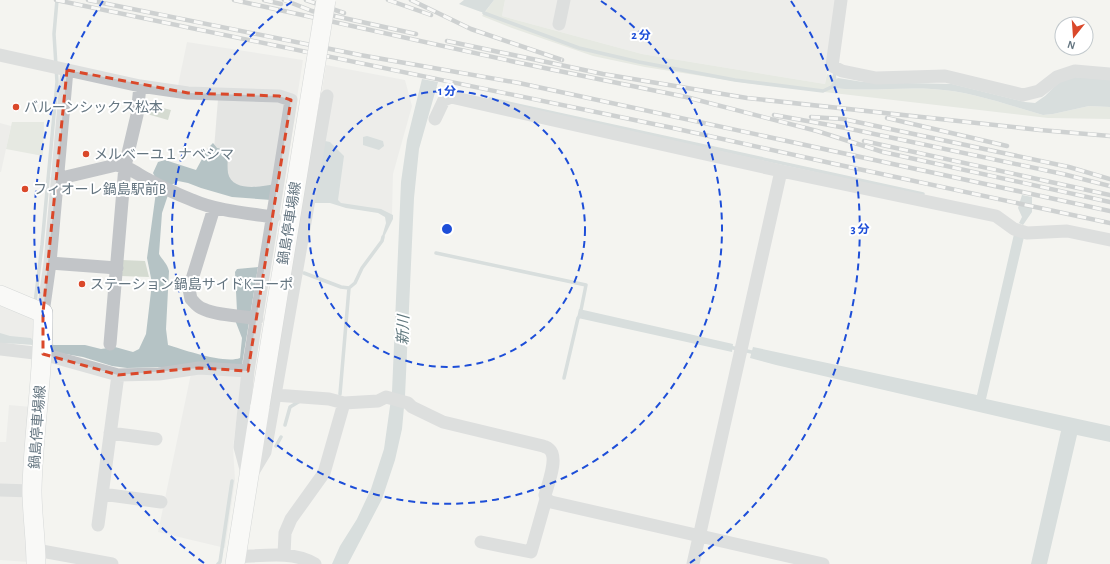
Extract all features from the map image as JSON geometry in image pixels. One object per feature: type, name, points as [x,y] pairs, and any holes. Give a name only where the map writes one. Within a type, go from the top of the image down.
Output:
[{"type":"main road","name":"鍋島停車場線","points":[[235,560],[326,0]]},
{"type":"main road","points":[[0,294],[43,313]]},
{"type":"main road","name":"鍋島停車場線","points":[[36,557],[32,491],[43,348],[43,313]]},
{"type":"street","points":[[559,24],[564,0]]},
{"type":"street","points":[[841,0],[837,69],[876,78],[945,76],[1023,95],[1039,91],[1057,76],[1075,71],[1110,74]]},
{"type":"street","points":[[0,55],[140,86],[188,93],[279,96],[292,100],[274,217],[255,318],[248,372],[240,447],[248,478]]},
{"type":"street","points":[[43,313],[50,263],[57,179],[60,69]]},
{"type":"street","points":[[110,344],[125,166],[137,115],[140,86]]},
{"type":"street","points":[[248,478],[265,452],[327,96]]},
{"type":"street","points":[[435,119],[444,100],[451,97],[780,171],[996,216],[1020,231],[1067,231],[1110,240]]},
{"type":"street","points":[[57,179],[116,165],[125,166],[136,171],[147,179],[192,201],[214,208],[274,217]]},
{"type":"street","points":[[693,564],[780,171]]},
{"type":"street","points":[[214,208],[189,289],[190,300],[200,307],[220,314],[233,314],[255,318]]},
{"type":"street","points":[[50,263],[116,268]]},
{"type":"street","points":[[0,349],[43,348],[118,375],[159,374],[199,368],[248,372]]},
{"type":"street","points":[[98,525],[118,375]]},
{"type":"street","points":[[276,395],[328,399],[344,403],[378,401],[386,397],[408,403],[412,407],[443,422],[543,446],[549,449],[553,456],[553,463],[545,495],[546,499],[531,552],[480,542]]},
{"type":"street","points":[[284,555],[285,533],[291,519],[324,473],[344,403]]},
{"type":"street","points":[[110,433],[156,439]]},
{"type":"street","points":[[0,490],[32,491]]},
{"type":"street","points":[[102,494],[161,502]]},
{"type":"street","points":[[546,499],[551,502],[823,564]]},
{"type":"street","points":[[235,560],[284,555],[300,558],[315,564]]},
{"type":"street","points":[[36,557],[112,564]]},
{"type":"highlighted area","points":[[67,70],[188,93],[279,96],[291,100],[248,371],[199,368],[118,375],[43,354],[43,313]]},
{"type":"shaded area","points":[[494,0],[505,0],[502,16],[642,54],[825,84],[827,74],[838,78],[831,84],[834,88],[859,90],[932,89],[961,92],[1043,115],[1089,106],[1110,107],[1110,119],[1048,118],[746,83],[645,67],[593,56],[482,16]]},
{"type":"shaded area","points":[[505,0],[838,0],[825,84],[642,54],[502,16]]},
{"type":"shaded area","points":[[187,42],[303,60],[297,98],[273,192],[245,191],[212,174],[218,99],[176,95]]},
{"type":"shaded area","points":[[326,65],[405,80],[412,106],[393,174],[392,215],[313,197],[331,100],[322,90]]},
{"type":"shaded area","points":[[159,107],[171,110],[168,120],[140,112],[140,109]]},
{"type":"shaded area","points":[[12,122],[44,122],[43,156],[6,149]]},
{"type":"shaded area","points":[[0,123],[11,126],[1,172],[0,172]]},
{"type":"shaded area","points":[[122,260],[145,261],[149,277],[120,276]]},
{"type":"shaded area","points":[[0,302],[36,317],[36,343],[0,336]]},
{"type":"shaded area","points":[[194,359],[244,362],[233,447],[235,480],[225,548],[158,532]]},
{"type":"shaded area","points":[[9,405],[32,407],[29,562],[0,560],[0,442],[6,442]]},
{"type":"water","points":[[464,0],[494,0],[484,13],[459,4]]},
{"type":"water","points":[[1075,77],[1110,79],[1110,107],[1089,106],[1043,115],[961,92],[932,89],[846,89],[834,88],[831,84],[838,78],[863,82],[952,84],[1025,102],[1035,103],[1045,96],[1060,81]]},
{"type":"water","name":"新川","points":[[422,79],[438,82],[419,149],[414,198],[405,396],[402,429],[395,460],[382,499],[348,564],[332,564],[340,546],[357,519],[371,489],[384,449],[392,392],[401,182],[407,140]]},
{"type":"water","points":[[367,136],[383,141],[384,146],[379,150],[363,145],[363,137]]},
{"type":"water","points":[[325,141],[330,142],[344,156],[338,200],[341,203],[381,209],[393,215],[393,219],[382,241],[386,223],[385,217],[378,213],[346,208],[330,203],[314,203]]},
{"type":"water","points":[[213,143],[217,148],[228,150],[228,173],[235,183],[248,187],[274,184],[271,200],[232,197],[178,181],[170,186],[156,179],[153,173],[158,162],[165,160],[196,170],[208,148]]},
{"type":"water","points":[[162,190],[168,195],[162,213],[159,254],[169,271],[166,329],[168,345],[215,358],[240,358],[242,338],[235,320],[237,311],[235,272],[237,269],[258,267],[242,365],[127,368],[112,366],[83,357],[53,352],[34,345],[0,343],[0,333],[10,336],[31,338],[33,341],[54,345],[85,345],[101,349],[115,347],[133,352],[139,349],[146,334],[152,283],[147,258],[156,192]]},
{"type":"water","points":[[1022,195],[1032,197],[1032,212],[1023,225],[1019,223],[1022,217],[1018,208]]},
{"type":"water","points":[[1014,234],[1024,237],[986,399],[1110,426],[1110,442],[1077,435],[1047,564],[1031,564],[1061,431],[750,358],[753,347],[977,395]]},
{"type":"water","points":[[579,309],[733,344],[732,352],[577,318]]},
{"type":"waterway","points":[[35,303],[42,245],[57,82],[54,34],[57,0]]},
{"type":"waterway","points":[[484,13],[579,48],[639,62],[735,80],[823,91],[838,84],[834,79],[835,71]]},
{"type":"waterway","points":[[431,87],[435,89],[454,91]]},
{"type":"waterway","points":[[490,99],[923,194]]},
{"type":"waterway","points":[[304,273],[341,287],[349,288],[355,283],[362,268],[382,241],[383,237]]},
{"type":"waterway","points":[[436,253],[586,285],[581,310],[582,314],[578,318],[564,378]]},
{"type":"waterway","points":[[340,394],[349,288]]},
{"type":"waterway","points":[[729,347],[756,353]]},
{"type":"waterway","points":[[285,425],[290,407],[300,401]]},
{"type":"waterway","points":[[276,446],[281,437]]},
{"type":"waterway","points":[[218,564],[220,562],[232,481]]},
{"type":"railway","points":[[56,0],[673,128],[1110,223]]},
{"type":"railway","points":[[88,0],[360,55],[519,83],[1110,211]]},
{"type":"railway","points":[[234,0],[520,63],[686,97],[817,131],[883,152],[1110,202]]},
{"type":"railway","points":[[264,0],[281,4]]},
{"type":"railway","points":[[284,0],[312,11],[416,34]]},
{"type":"railway","points":[[306,0],[344,13]]},
{"type":"railway","points":[[388,0],[431,15]]},
{"type":"railway","points":[[411,0],[471,29],[562,60]]},
{"type":"railway","points":[[447,41],[603,74],[747,98],[1040,130],[1110,136]]},
{"type":"railway","points":[[774,115],[846,128],[1063,174],[1110,186]]},
{"type":"railway","points":[[811,117],[843,119],[1069,167],[1110,179]]},
{"type":"railway","points":[[887,118],[1007,146]]},
{"type":"railway","points":[[864,141],[1110,195]]},
{"type":"place","name":"バルーンシックス松本","points":[[16,107]]},
{"type":"place","name":"メルベーユ１ナベシマ","points":[[86,154]]},
{"type":"place","name":"フィオーレ鍋島駅前B","points":[[25,189]]},
{"type":"place","name":"ステーション鍋島サイドKコーポ","points":[[82,284]]}]
